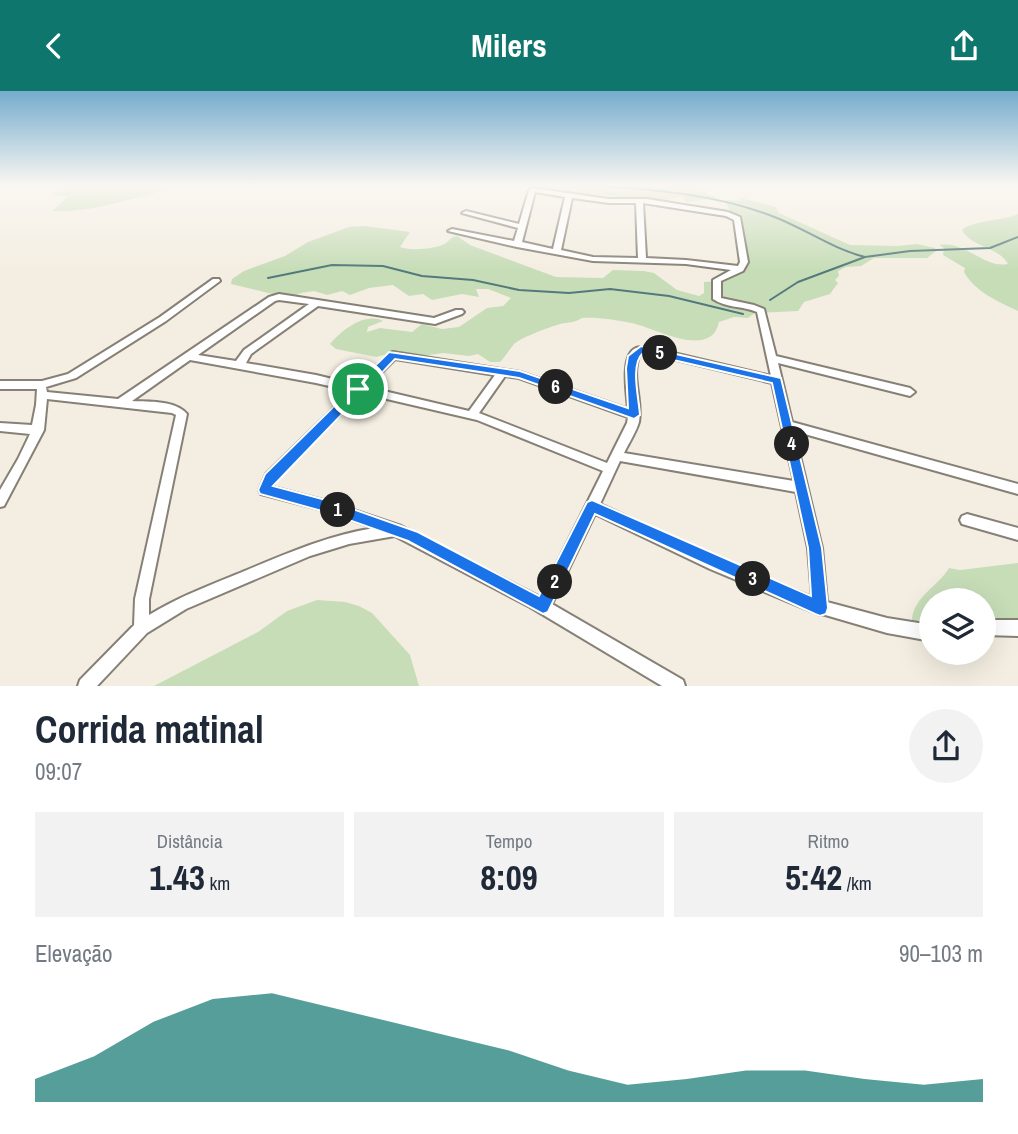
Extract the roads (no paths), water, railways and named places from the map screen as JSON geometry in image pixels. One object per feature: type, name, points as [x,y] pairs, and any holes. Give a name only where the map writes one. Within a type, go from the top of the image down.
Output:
[{"type":"street","points":[[469,214],[522,227]]},
{"type":"street","points":[[517,245],[526,214]]},
{"type":"street","points":[[556,253],[565,214]]},
{"type":"street","points":[[640,214],[642,260]]},
{"type":"street","points":[[720,214],[734,216],[745,256],[740,269],[717,280],[717,299],[761,311],[815,548],[820,608]]},
{"type":"street","points":[[452,231],[593,259],[696,263],[740,269]]},
{"type":"street","points":[[42,390],[72,376],[163,319],[216,281]]},
{"type":"street","points":[[119,404],[272,299],[279,297],[435,321],[459,312]]},
{"type":"street","points":[[240,364],[247,352],[315,304]]},
{"type":"street","points":[[543,606],[633,423],[631,368],[634,356],[641,349],[777,381]]},
{"type":"street","points":[[634,415],[520,375],[393,355],[270,478],[265,490],[330,507],[396,530],[543,606],[677,686]]},
{"type":"street","points":[[187,356],[240,364],[471,416],[610,469]]},
{"type":"street","points":[[772,358],[910,392]]},
{"type":"street","points":[[471,416],[502,373]]},
{"type":"street","points":[[0,384],[119,404],[175,409],[182,414],[142,599],[142,628]]},
{"type":"street","points":[[0,502],[38,430],[43,413],[42,390]]},
{"type":"street","points":[[787,425],[1018,489]]},
{"type":"street","points":[[0,427],[38,430]]},
{"type":"street","points":[[616,456],[802,488]]},
{"type":"street","points":[[592,506],[820,608],[884,625],[919,631]]},
{"type":"street","points":[[967,520],[1018,534]]},
{"type":"street","points":[[86,686],[142,628],[181,604],[308,551],[349,538],[396,530]]},
{"type":"street","points":[[996,628],[1018,628]]},
{"type":"waterway","points":[[765,214],[865,257]]},
{"type":"waterway","points":[[865,257],[910,251],[990,248],[1018,237]]},
{"type":"waterway","points":[[770,300],[798,282],[865,257]]},
{"type":"waterway","points":[[268,278],[332,265],[383,266],[422,276],[473,280],[519,290],[569,293],[610,289],[669,296],[743,314]]}]
